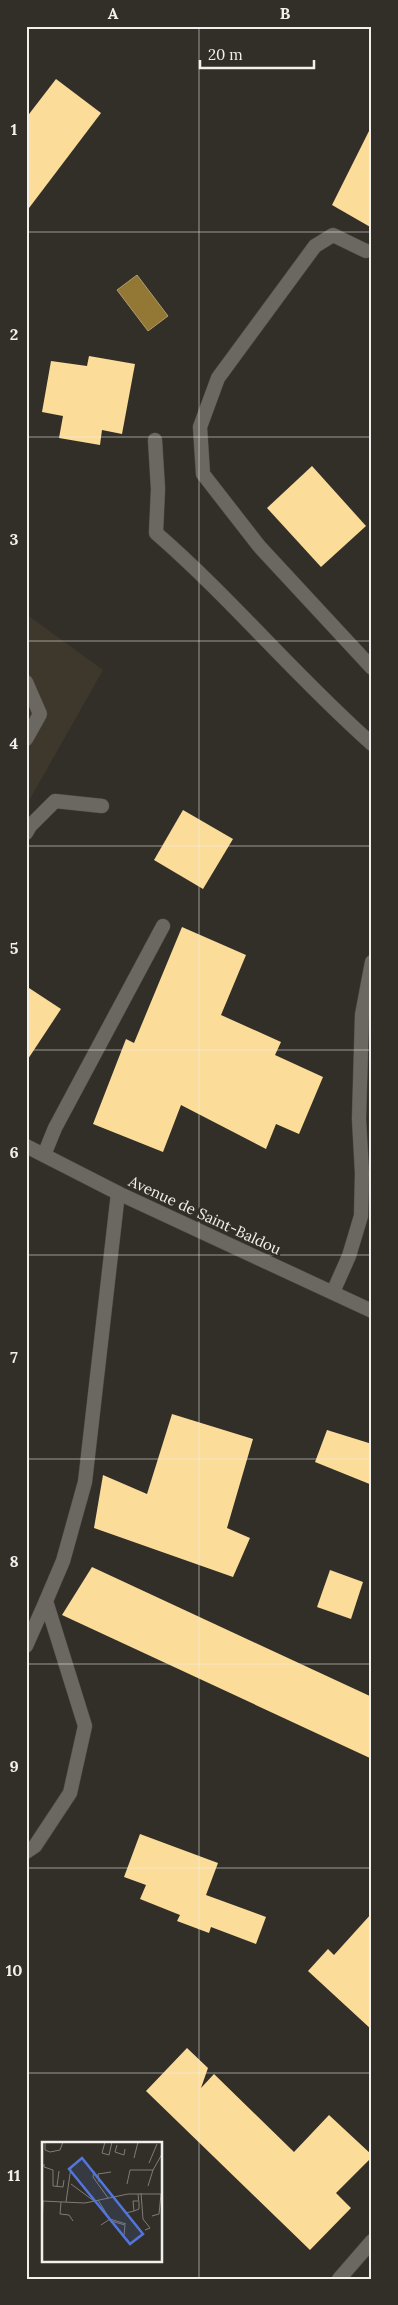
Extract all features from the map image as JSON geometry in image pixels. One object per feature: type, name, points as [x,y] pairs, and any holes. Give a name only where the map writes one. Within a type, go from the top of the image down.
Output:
[{"type":"street","points":[[366,251],[332,235],[314,246],[218,378],[200,427],[203,474],[259,546],[372,668]]},
{"type":"street","points":[[155,440],[158,489],[156,533],[195,568],[332,709],[372,744]]},
{"type":"street","points":[[26,682],[40,714],[26,739]]},
{"type":"street","points":[[26,833],[30,826],[55,801],[102,806]]},
{"type":"street","points":[[44,1155],[55,1128],[163,926]]},
{"type":"street","points":[[333,1292],[349,1256],[361,1216],[362,1173],[359,1119],[362,1015],[369,992],[372,962]]},
{"type":"street","name":"Avenue de Saint-Baldou","points":[[26,1146],[118,1193],[372,1311]]},
{"type":"street","points":[[26,1646],[63,1561],[85,1482],[118,1193]]},
{"type":"street","points":[[26,1852],[35,1846],[70,1793],[85,1726],[46,1601]]},
{"type":"street","points":[[339,2279],[372,2241]]},
{"type":"shaded area","points":[[137,275],[168,316],[148,331],[117,290]]},
{"type":"shaded area","points":[[26,614],[103,670],[26,806]]},
{"type":"building","points":[[56,79],[101,113],[26,212],[26,118]]},
{"type":"building","points":[[372,125],[372,228],[332,205]]},
{"type":"building","points":[[89,356],[135,364],[122,434],[102,430],[100,445],[59,438],[63,416],[42,412],[51,361],[87,366]]},
{"type":"building","points":[[312,466],[366,526],[321,567],[267,508]]},
{"type":"building","points":[[183,810],[233,839],[203,889],[154,860]]},
{"type":"building","points":[[182,927],[246,955],[221,1015],[281,1042],[275,1055],[323,1077],[299,1134],[276,1124],[266,1149],[181,1105],[163,1152],[93,1124],[126,1039],[134,1043]]},
{"type":"building","points":[[26,986],[61,1009],[26,1062]]},
{"type":"building","points":[[172,1414],[253,1439],[227,1528],[250,1538],[233,1577],[94,1528],[103,1475],[147,1494]]},
{"type":"building","points":[[327,1430],[372,1444],[372,1485],[315,1462]]},
{"type":"building","points":[[92,1567],[372,1697],[372,1759],[62,1615]]},
{"type":"building","points":[[330,1570],[363,1582],[351,1619],[317,1607]]},
{"type":"building","points":[[140,1834],[218,1863],[206,1895],[266,1917],[256,1944],[211,1927],[209,1933],[177,1921],[180,1915],[140,1899],[146,1885],[124,1877]]},
{"type":"building","points":[[372,1913],[372,2030],[308,1971],[328,1949],[334,1955]]},
{"type":"building","points":[[187,2048],[208,2068],[201,2088],[214,2074],[294,2152],[329,2115],[372,2155],[336,2193],[351,2208],[310,2250],[146,2091]]}]
